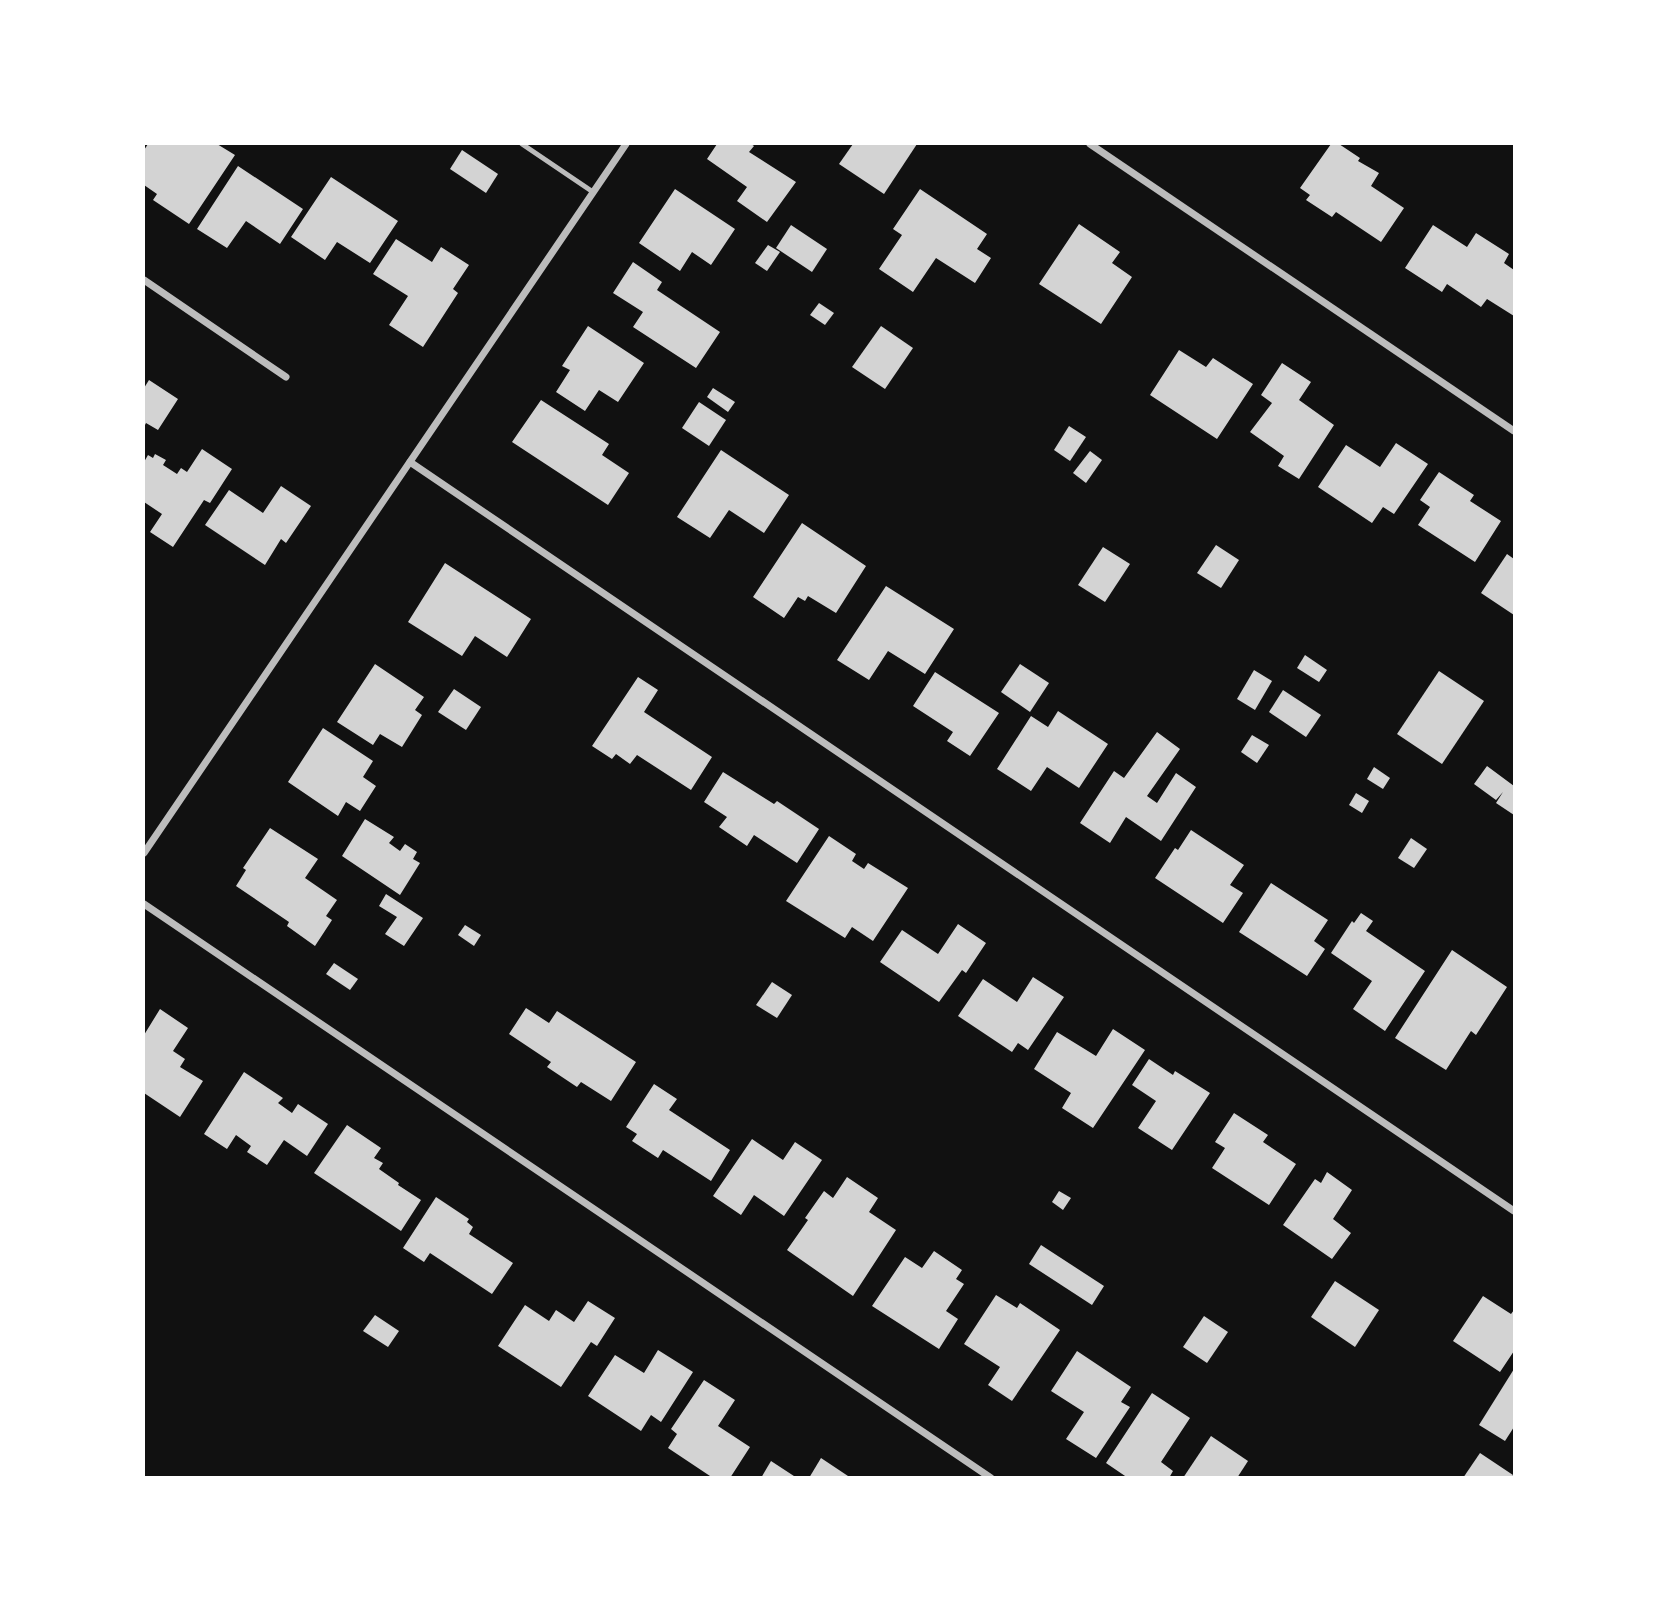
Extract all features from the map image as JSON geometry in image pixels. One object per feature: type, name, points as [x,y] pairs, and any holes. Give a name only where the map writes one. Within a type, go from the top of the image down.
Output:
[{"type":"street","points":[[144,853],[626,144]]},
{"type":"street","points":[[1090,144],[1514,431]]},
{"type":"street","points":[[144,280],[286,377]]},
{"type":"street","points":[[410,462],[1514,1211]]},
{"type":"street","points":[[144,904],[991,1478]]},
{"type":"lane","points":[[522,144],[593,192]]},
{"type":"building","points":[[148,144],[217,144],[235,155],[189,224],[153,200],[157,194],[144,185],[144,150]]},
{"type":"building","points":[[717,144],[751,144],[754,146],[749,152],[796,182],[767,222],[737,201],[747,187],[707,159]]},
{"type":"building","points":[[853,144],[917,144],[884,194],[839,164]]},
{"type":"building","points":[[1331,144],[1339,144],[1360,158],[1358,161],[1379,173],[1371,186],[1404,208],[1381,242],[1336,212],[1332,217],[1306,200],[1310,195],[1300,188]]},
{"type":"building","points":[[462,150],[498,174],[486,193],[450,169]]},
{"type":"building","points":[[238,166],[303,209],[280,244],[246,221],[227,248],[197,229]]},
{"type":"building","points":[[331,177],[398,221],[370,263],[337,242],[325,260],[291,237]]},
{"type":"building","points":[[675,189],[735,229],[711,265],[692,252],[680,271],[639,243]]},
{"type":"building","points":[[920,189],[987,234],[977,249],[991,258],[975,283],[936,258],[913,292],[879,269],[902,235],[893,229]]},
{"type":"building","points":[[1079,224],[1120,252],[1112,263],[1132,277],[1101,324],[1039,284]]},
{"type":"building","points":[[791,225],[827,249],[812,272],[776,248]]},
{"type":"building","points":[[1433,225],[1467,247],[1476,233],[1509,254],[1504,263],[1514,270],[1514,316],[1487,299],[1481,307],[1447,284],[1442,292],[1405,268]]},
{"type":"building","points":[[396,239],[432,262],[441,247],[469,265],[453,289],[458,293],[423,347],[389,325],[408,296],[373,274]]},
{"type":"building","points":[[768,245],[780,252],[767,271],[755,263]]},
{"type":"building","points":[[633,262],[662,282],[657,290],[720,332],[696,368],[633,327],[643,312],[613,293]]},
{"type":"building","points":[[819,303],[834,313],[825,325],[810,315]]},
{"type":"building","points":[[588,326],[644,363],[618,402],[599,390],[585,411],[556,392],[570,370],[562,366]]},
{"type":"building","points":[[881,326],[913,348],[885,389],[852,367]]},
{"type":"building","points":[[1179,350],[1206,367],[1213,358],[1253,384],[1217,439],[1150,395]]},
{"type":"building","points":[[1282,363],[1311,382],[1299,400],[1334,425],[1299,479],[1278,466],[1284,456],[1250,432],[1272,403],[1261,395]]},
{"type":"building","points":[[149,380],[178,399],[158,430],[146,423],[144,427],[144,388]]},
{"type":"building","points":[[713,388],[735,402],[728,412],[707,397]]},
{"type":"building","points":[[541,400],[609,444],[602,455],[629,473],[608,505],[512,442]]},
{"type":"building","points":[[699,402],[726,420],[709,446],[682,428]]},
{"type":"building","points":[[1069,426],[1086,437],[1070,461],[1054,450]]},
{"type":"building","points":[[1396,443],[1428,464],[1394,514],[1383,507],[1372,523],[1318,487],[1346,445],[1380,467]]},
{"type":"building","points":[[202,449],[232,469],[210,503],[204,500],[173,547],[150,532],[162,514],[144,502],[144,462],[148,455],[153,458],[155,454],[166,460],[163,465],[177,474],[181,468],[187,472]]},
{"type":"building","points":[[721,450],[789,495],[764,533],[729,510],[710,538],[677,517]]},
{"type":"building","points":[[1090,451],[1102,460],[1086,483],[1073,473]]},
{"type":"building","points":[[1439,472],[1474,495],[1470,501],[1501,521],[1475,562],[1418,525],[1430,507],[1420,500]]},
{"type":"building","points":[[281,486],[311,506],[286,543],[281,539],[265,565],[205,525],[229,490],[263,513]]},
{"type":"building","points":[[802,523],[866,566],[836,613],[808,596],[805,601],[798,597],[784,618],[753,597]]},
{"type":"building","points":[[1216,545],[1239,560],[1221,588],[1197,573]]},
{"type":"building","points":[[1103,547],[1130,564],[1105,602],[1078,585]]},
{"type":"building","points":[[1507,554],[1514,559],[1514,615],[1481,593]]},
{"type":"building","points":[[445,563],[531,619],[507,657],[475,636],[462,656],[408,622]]},
{"type":"building","points":[[886,586],[954,629],[925,674],[888,651],[869,680],[837,660]]},
{"type":"building","points":[[1305,655],[1327,670],[1319,682],[1297,668]]},
{"type":"building","points":[[375,664],[424,697],[415,710],[422,715],[402,747],[380,734],[373,745],[337,722]]},
{"type":"building","points":[[1020,664],[1049,683],[1030,712],[1001,692]]},
{"type":"building","points":[[1254,670],[1272,681],[1255,710],[1237,699]]},
{"type":"building","points":[[1439,671],[1484,701],[1442,764],[1397,734]]},
{"type":"building","points":[[935,672],[999,713],[970,756],[947,741],[953,732],[913,706]]},
{"type":"building","points":[[638,677],[658,690],[644,712],[712,757],[691,790],[637,755],[630,764],[616,754],[612,759],[592,746]]},
{"type":"building","points":[[454,689],[481,707],[466,730],[438,712]]},
{"type":"building","points":[[1283,690],[1321,715],[1306,737],[1269,712]]},
{"type":"building","points":[[1058,711],[1108,744],[1079,788],[1047,767],[1031,791],[997,769],[1031,716],[1048,727]]},
{"type":"building","points":[[323,728],[373,761],[363,777],[376,786],[360,811],[346,802],[338,816],[288,782]]},
{"type":"building","points":[[1157,732],[1180,749],[1147,796],[1157,803],[1176,773],[1196,787],[1161,841],[1126,817],[1110,843],[1080,823],[1114,771],[1124,778]]},
{"type":"building","points":[[1252,735],[1269,745],[1257,763],[1241,752]]},
{"type":"building","points":[[1487,766],[1514,786],[1514,815],[1496,803],[1503,792],[1496,800],[1474,784]]},
{"type":"building","points":[[1374,767],[1390,778],[1383,789],[1367,779]]},
{"type":"building","points":[[723,772],[774,804],[777,801],[819,829],[797,863],[754,835],[747,846],[719,827],[727,817],[704,802]]},
{"type":"building","points":[[1356,793],[1369,801],[1362,813],[1349,805]]},
{"type":"building","points":[[365,819],[394,837],[389,843],[400,851],[405,844],[417,852],[413,859],[420,863],[400,895],[342,856]]},
{"type":"building","points":[[270,828],[318,859],[305,878],[337,900],[326,916],[332,920],[315,946],[287,926],[289,922],[236,886],[246,870],[243,868]]},
{"type":"building","points":[[1191,830],[1244,865],[1230,885],[1243,893],[1223,923],[1155,878]]},
{"type":"building","points":[[829,836],[856,854],[852,861],[864,869],[868,863],[908,888],[873,941],[852,927],[845,938],[786,901]]},
{"type":"building","points":[[1411,838],[1427,849],[1414,868],[1398,858]]},
{"type":"building","points":[[1271,883],[1328,920],[1314,941],[1325,949],[1307,976],[1239,932]]},
{"type":"building","points":[[386,894],[423,918],[404,946],[385,934],[397,917],[379,906]]},
{"type":"building","points":[[1361,913],[1373,921],[1366,931],[1425,971],[1385,1031],[1353,1009],[1372,981],[1331,953],[1352,921],[1354,923]]},
{"type":"building","points":[[958,924],[986,943],[966,973],[962,970],[939,1002],[880,962],[902,930],[938,954]]},
{"type":"building","points":[[465,925],[481,935],[474,946],[458,935]]},
{"type":"building","points":[[1452,950],[1507,987],[1476,1035],[1471,1031],[1446,1070],[1395,1038]]},
{"type":"building","points":[[334,963],[358,979],[350,990],[326,974]]},
{"type":"building","points":[[1033,977],[1064,997],[1028,1050],[1018,1043],[1012,1052],[958,1016],[983,979],[1017,1002]]},
{"type":"building","points":[[772,982],[792,995],[777,1018],[756,1005]]},
{"type":"building","points":[[526,1008],[549,1023],[557,1011],[636,1062],[611,1101],[581,1082],[577,1087],[547,1067],[551,1062],[509,1034]]},
{"type":"building","points":[[160,1009],[188,1028],[173,1051],[185,1059],[180,1067],[203,1081],[180,1117],[144,1093],[144,1035]]},
{"type":"building","points":[[1113,1029],[1145,1050],[1093,1128],[1062,1108],[1071,1093],[1034,1069],[1057,1032],[1096,1056]]},
{"type":"building","points":[[1149,1059],[1173,1075],[1175,1071],[1210,1093],[1172,1150],[1138,1128],[1156,1101],[1132,1085]]},
{"type":"building","points":[[244,1072],[283,1098],[278,1103],[292,1113],[298,1104],[328,1124],[307,1156],[284,1140],[267,1165],[247,1152],[251,1146],[236,1135],[227,1149],[204,1134]]},
{"type":"building","points":[[654,1084],[677,1099],[669,1110],[730,1150],[711,1181],[663,1150],[658,1158],[632,1141],[637,1134],[626,1127]]},
{"type":"building","points":[[1234,1113],[1268,1135],[1263,1142],[1296,1164],[1269,1205],[1212,1168],[1225,1148],[1215,1142]]},
{"type":"building","points":[[347,1125],[381,1148],[374,1158],[383,1163],[379,1169],[421,1200],[401,1231],[314,1173]]},
{"type":"building","points":[[752,1139],[783,1160],[795,1142],[822,1160],[784,1216],[754,1195],[741,1215],[713,1196]]},
{"type":"building","points":[[1327,1172],[1352,1190],[1333,1219],[1351,1233],[1332,1259],[1283,1225],[1315,1179],[1321,1183]]},
{"type":"building","points":[[847,1177],[878,1198],[869,1212],[896,1230],[853,1296],[787,1250],[824,1191],[833,1198]]},
{"type":"building","points":[[1059,1191],[1071,1198],[1063,1210],[1052,1202]]},
{"type":"building","points":[[436,1197],[469,1219],[467,1222],[473,1227],[469,1234],[513,1263],[492,1294],[430,1253],[424,1262],[403,1248]]},
{"type":"building","points":[[1041,1245],[1104,1286],[1092,1305],[1029,1264]]},
{"type":"building","points":[[934,1251],[962,1270],[956,1279],[964,1284],[946,1311],[958,1319],[939,1349],[872,1306],[905,1257],[922,1268]]},
{"type":"building","points":[[1335,1281],[1379,1310],[1355,1347],[1311,1317]]},
{"type":"building","points":[[996,1295],[1017,1308],[1020,1303],[1060,1330],[1012,1401],[988,1385],[1000,1367],[964,1344]]},
{"type":"building","points":[[1483,1296],[1511,1314],[1514,1310],[1514,1351],[1500,1372],[1453,1341]]},
{"type":"building","points":[[588,1301],[615,1318],[597,1346],[591,1342],[561,1387],[498,1346],[525,1305],[549,1321],[556,1310],[574,1322]]},
{"type":"building","points":[[375,1315],[399,1331],[388,1347],[363,1331]]},
{"type":"building","points":[[1204,1316],[1228,1332],[1207,1363],[1183,1347]]},
{"type":"building","points":[[658,1350],[693,1372],[661,1422],[651,1415],[641,1431],[588,1396],[615,1355],[644,1373]]},
{"type":"building","points":[[1077,1351],[1131,1387],[1121,1402],[1130,1407],[1096,1458],[1066,1439],[1084,1412],[1051,1391]]},
{"type":"building","points":[[1514,1369],[1514,1427],[1505,1441],[1479,1425]]},
{"type":"building","points":[[704,1380],[735,1400],[718,1426],[750,1447],[730,1478],[713,1478],[668,1448],[677,1434],[671,1429]]},
{"type":"building","points":[[1152,1393],[1190,1418],[1161,1462],[1173,1471],[1169,1478],[1128,1478],[1106,1463]]},
{"type":"building","points":[[1211,1436],[1248,1461],[1237,1478],[1183,1478]]},
{"type":"building","points":[[1480,1453],[1513,1475],[1512,1478],[1463,1478]]},
{"type":"building","points":[[821,1458],[851,1478],[809,1478]]},
{"type":"building","points":[[771,1461],[797,1478],[761,1478]]}]
